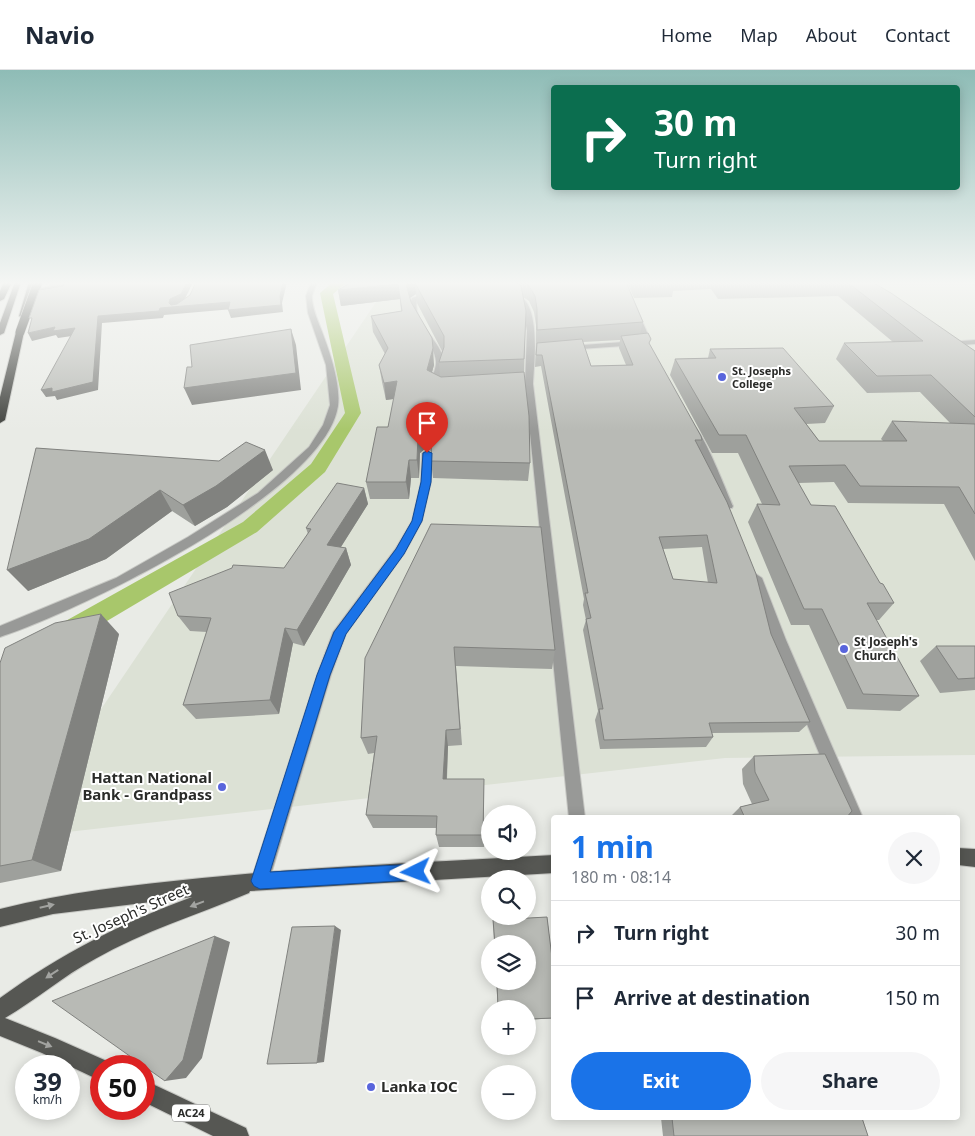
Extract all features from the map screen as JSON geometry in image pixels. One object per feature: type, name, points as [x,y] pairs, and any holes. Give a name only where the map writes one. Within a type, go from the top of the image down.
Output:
[{"type":"highway","points":[[0,420],[20,332]]},
{"type":"main road","points":[[0,401],[18,332]]},
{"type":"main road","points":[[960,858],[975,858]]},
{"type":"main road","name":"St. Joseph's Street","points":[[0,918],[72,902],[260,881],[551,864]]},
{"type":"main road","name":"St. Joseph's Street","points":[[0,1010],[68,963],[100,945],[180,911],[260,881]]},
{"type":"main road","points":[[0,1026],[48,1045],[90,1065]]},
{"type":"main road","name":"AC24","points":[[155,1096],[238,1136]]},
{"type":"street","points":[[0,632],[120,581],[192,540],[262,495],[313,449],[328,425],[334,405],[330,365],[318,332]]},
{"type":"street","points":[[424,332],[439,358],[439,367],[433,385],[442,389]]},
{"type":"street","points":[[531,332],[533,350],[525,384],[577,815]]},
{"type":"street","points":[[560,348],[638,343],[646,339],[643,332]]},
{"type":"street","points":[[954,354],[940,344],[975,342]]},
{"type":"street","points":[[689,422],[703,448],[731,515]]},
{"type":"street","points":[[260,881],[324,675],[340,632],[400,551],[417,521],[426,482],[427,453]]},
{"type":"street","points":[[750,563],[779,640],[854,815]]},
{"type":"shaded area","points":[[356,332],[975,332],[975,755],[725,758],[14,838]]},
{"type":"building","points":[[73,332],[97,332],[93,382],[52,392],[52,388],[41,390]]},
{"type":"building","points":[[274,332],[291,332],[296,373],[184,388],[187,367],[192,367],[190,345]]},
{"type":"building","points":[[379,332],[428,332],[432,338],[433,348],[427,370],[441,377],[524,372],[529,416],[530,463],[431,461],[432,436],[424,431],[418,436],[417,460],[409,460],[406,482],[366,482],[377,427],[388,427],[397,381],[384,383],[379,365],[388,348]]},
{"type":"building","points":[[442,332],[525,332],[524,359],[439,362],[444,347],[444,336]]},
{"type":"building","points":[[911,332],[947,332],[975,351],[975,417],[931,375],[877,376],[844,343],[923,341]]},
{"type":"building","points":[[648,333],[651,339],[649,343],[701,436],[702,440],[695,440],[727,502],[756,574],[771,634],[810,722],[709,723],[713,737],[604,740],[599,709],[603,709],[586,619],[591,618],[585,593],[588,593],[542,355],[536,355],[537,343],[582,339],[591,366],[633,365],[621,336]],"holes":[[[707,535],[717,583],[673,579],[659,537]]]},
{"type":"building","points":[[783,348],[834,406],[794,408],[819,441],[907,441],[892,421],[975,424],[975,514],[959,487],[860,486],[845,465],[789,466],[811,505],[835,506],[880,583],[883,584],[894,603],[867,603],[919,696],[863,694],[822,609],[804,609],[757,504],[780,505],[746,435],[719,435],[675,359],[716,358],[710,349]]},
{"type":"building","points":[[246,442],[265,450],[216,486],[183,505],[160,490],[89,539],[7,570],[36,448],[219,461]]},
{"type":"building","points":[[337,483],[364,488],[327,545],[346,548],[297,630],[285,628],[270,700],[183,705],[211,618],[178,616],[169,593],[232,568],[233,565],[284,568],[311,529],[306,528]]},
{"type":"building","points":[[431,524],[541,527],[555,650],[454,647],[460,729],[446,730],[443,779],[484,779],[484,805],[481,805],[481,835],[436,835],[437,816],[366,815],[377,736],[361,738],[365,658]]},
{"type":"building","points":[[101,614],[32,860],[0,866],[0,663],[5,648],[55,623]]},
{"type":"building","points":[[936,646],[975,646],[975,678],[958,679]]},
{"type":"building","points":[[825,754],[852,811],[849,815],[744,815],[740,807],[769,800],[755,772],[754,756]]},
{"type":"building","points":[[547,917],[551,950],[551,1018],[536,1019],[536,1000],[498,1000],[497,990],[536,990],[536,935],[494,935],[493,925],[536,925],[536,918]]},
{"type":"building","points":[[335,926],[317,1063],[267,1064],[292,927]]},
{"type":"building","points":[[215,936],[183,1060],[165,1081],[155,1074],[155,1055],[128,1055],[52,1001]]},
{"type":"building","points":[[672,1120],[863,1120],[868,1136],[674,1136]]},
{"type":"waterway","points":[[71,630],[250,527],[318,468],[353,413],[335,332]]},
{"type":"place","name":"St. Josephs College","points":[[722,377]]},
{"type":"place","name":"St Joseph's Church","points":[[844,649]]},
{"type":"place","name":"Hattan National Bank - Grandpass","points":[[222,787]]},
{"type":"place","name":"Lanka IOC","points":[[371,1087]]},
{"type":"route","points":[[416,872],[260,881],[324,675],[340,632],[400,551],[417,521],[426,482],[427,453]]}]
